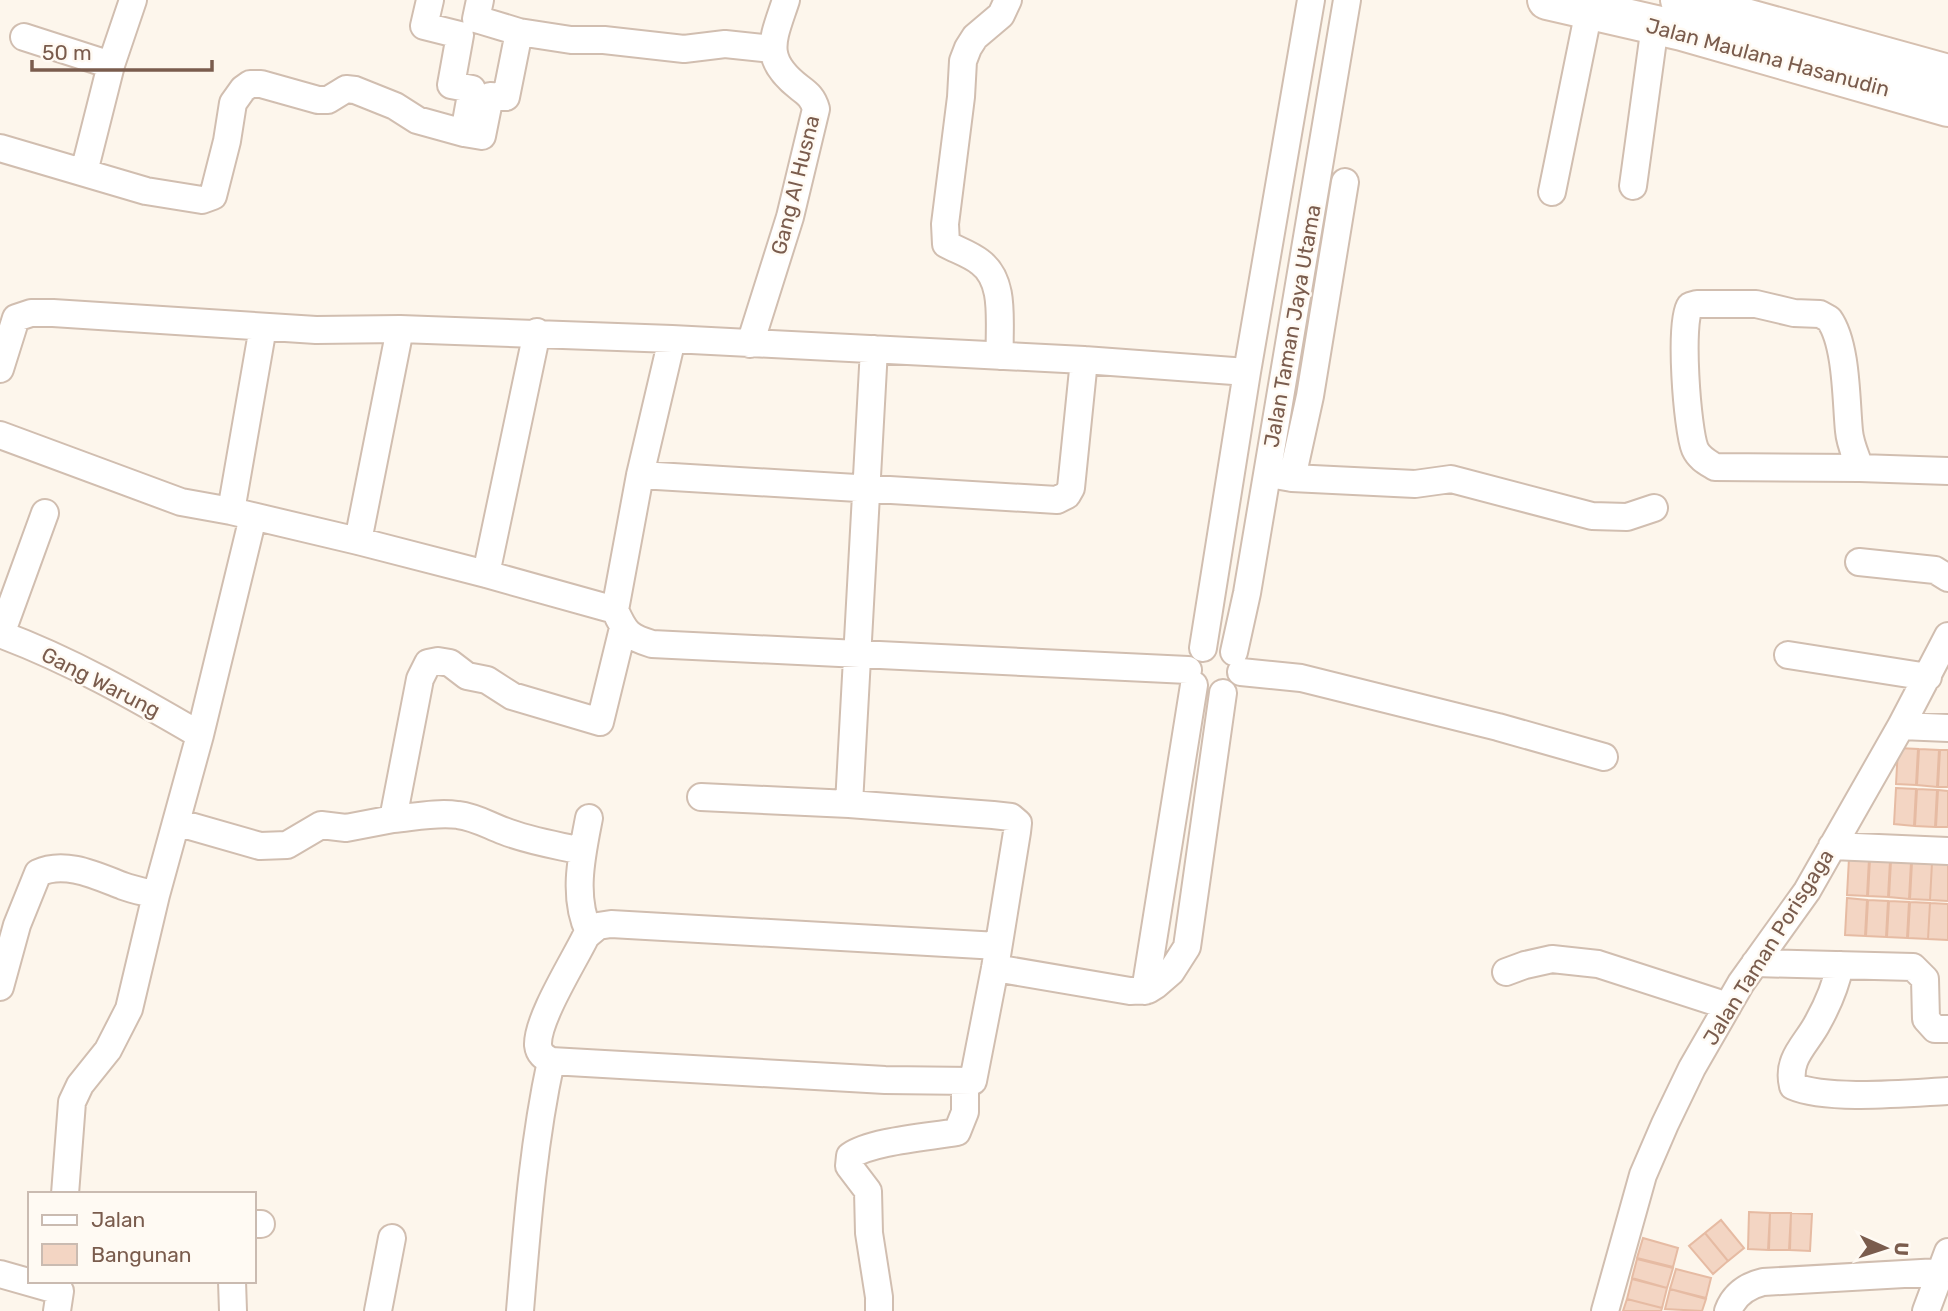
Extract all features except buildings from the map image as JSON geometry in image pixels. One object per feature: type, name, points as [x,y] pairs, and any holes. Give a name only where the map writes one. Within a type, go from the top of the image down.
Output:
[{"type":"street","points":[[84,172],[111,65],[133,0]]},
{"type":"street","points":[[430,0],[424,26],[460,35],[451,85],[472,89],[464,133]]},
{"type":"street","points":[[480,0],[476,19],[519,32],[571,40],[604,40],[684,49],[725,44],[772,49],[772,41],[786,0]]},
{"type":"street","points":[[1000,356],[995,279],[978,260],[946,244],[945,224],[963,61],[975,37],[1001,15],[1008,0]]},
{"type":"street","name":"Jalan Taman Jaya Utama","points":[[1145,991],[1195,668],[1311,0]]},
{"type":"street","name":"Jalan Taman Jaya Utama","points":[[1238,662],[1279,476],[1281,390],[1347,0]]},
{"type":"street","name":"Jalan Maulana Hasanudin","points":[[1547,0],[1589,10],[1678,12],[1948,74]]},
{"type":"street","points":[[1552,192],[1589,10]]},
{"type":"street","points":[[1633,186],[1678,12]]},
{"type":"street","name":"Jalan Maulana Hasanudin","points":[[1678,12],[1948,107]]},
{"type":"street","points":[[0,148],[146,191],[202,200],[213,196],[227,141],[233,103],[243,89],[250,85],[261,84],[318,100],[328,100],[346,89],[355,90],[395,106],[418,120],[482,136],[490,96],[506,97],[519,32]]},
{"type":"street","points":[[23,37],[111,65]]},
{"type":"street","name":"Gang Al Husna","points":[[750,344],[790,218],[816,109],[811,96],[780,71],[772,49]]},
{"type":"street","points":[[1345,183],[1310,396],[1279,476],[1415,484],[1451,479],[1592,516],[1627,517],[1654,508]]},
{"type":"street","points":[[1310,219],[1338,225]]},
{"type":"street","points":[[1860,468],[1849,434],[1848,398],[1840,350],[1829,319],[1820,314],[1808,316],[1756,304],[1690,306],[1685,314],[1684,339],[1691,432],[1698,455],[1715,467],[1948,471]]},
{"type":"street","points":[[0,369],[16,318],[31,313],[316,330],[537,332],[1084,360],[1247,372]]},
{"type":"street","points":[[65,1192],[72,1102],[80,1085],[108,1050],[129,1009],[156,895],[200,734],[242,514],[262,327]]},
{"type":"street","points":[[358,541],[400,329]]},
{"type":"street","points":[[486,574],[537,332]]},
{"type":"street","points":[[393,819],[420,679],[428,663],[450,663],[467,676],[487,680],[512,696],[600,722],[619,620],[640,475],[672,339]]},
{"type":"street","points":[[849,804],[874,349]]},
{"type":"street","points":[[640,475],[1057,500],[1067,495],[1071,488],[1084,360]]},
{"type":"street","points":[[1281,390],[1310,396]]},
{"type":"street","points":[[0,435],[181,502],[358,541],[486,574],[619,620],[633,639],[652,644],[1195,668],[1219,646],[1238,662],[1498,727],[1604,757]]},
{"type":"street","points":[[1,634],[45,513]]},
{"type":"street","points":[[1858,562],[1935,570],[1948,578]]},
{"type":"street","name":"Gang Warung","points":[[1,634],[44,650],[127,692],[200,734]]},
{"type":"street","name":"Jalan Taman Porisgaga","points":[[1605,1311],[1643,1175],[1692,1068],[1755,963],[1807,891],[1901,726],[1948,636]]},
{"type":"street","points":[[1788,655],[1928,677]]},
{"type":"street","points":[[1195,668],[1203,691],[1217,694],[1230,690],[1237,682],[1238,662]]},
{"type":"street","points":[[701,797],[849,804],[1011,817],[1018,823],[997,957],[973,1081],[885,1080],[551,1061],[542,1056],[538,1047],[542,1023],[589,932],[598,926],[611,924],[997,957],[1130,992],[1145,991],[1171,972],[1186,947],[1223,692]]},
{"type":"street","points":[[1901,726],[1948,728]]},
{"type":"street","points":[[176,822],[260,846],[287,845],[321,825],[346,828],[393,819],[458,814],[528,839],[582,851]]},
{"type":"street","points":[[589,818],[582,851],[581,901],[583,919],[589,932]]},
{"type":"street","points":[[1832,846],[1948,851]]},
{"type":"street","points":[[0,987],[17,925],[38,873],[50,867],[95,874],[156,895]]},
{"type":"street","points":[[1506,972],[1552,960],[1598,964],[1728,1006]]},
{"type":"street","points":[[1755,963],[1913,967],[1925,979],[1926,1019],[1935,1029],[1948,1029]]},
{"type":"street","points":[[1840,965],[1837,981],[1817,1025],[1793,1061],[1793,1086],[1810,1091],[1865,1094],[1948,1091]]},
{"type":"street","points":[[520,1311],[539,1115],[551,1061]]},
{"type":"street","points":[[879,1311],[869,1233],[868,1191],[849,1166],[850,1156],[881,1145],[957,1132],[965,1112],[965,1081]]},
{"type":"street","points":[[378,1311],[392,1238]]},
{"type":"street","points":[[1728,1311],[1737,1296],[1763,1282],[1944,1262],[1926,1311]]},
{"type":"street","points":[[0,1274],[59,1294]]},
{"type":"street","points":[[232,1283],[233,1311]]}]
